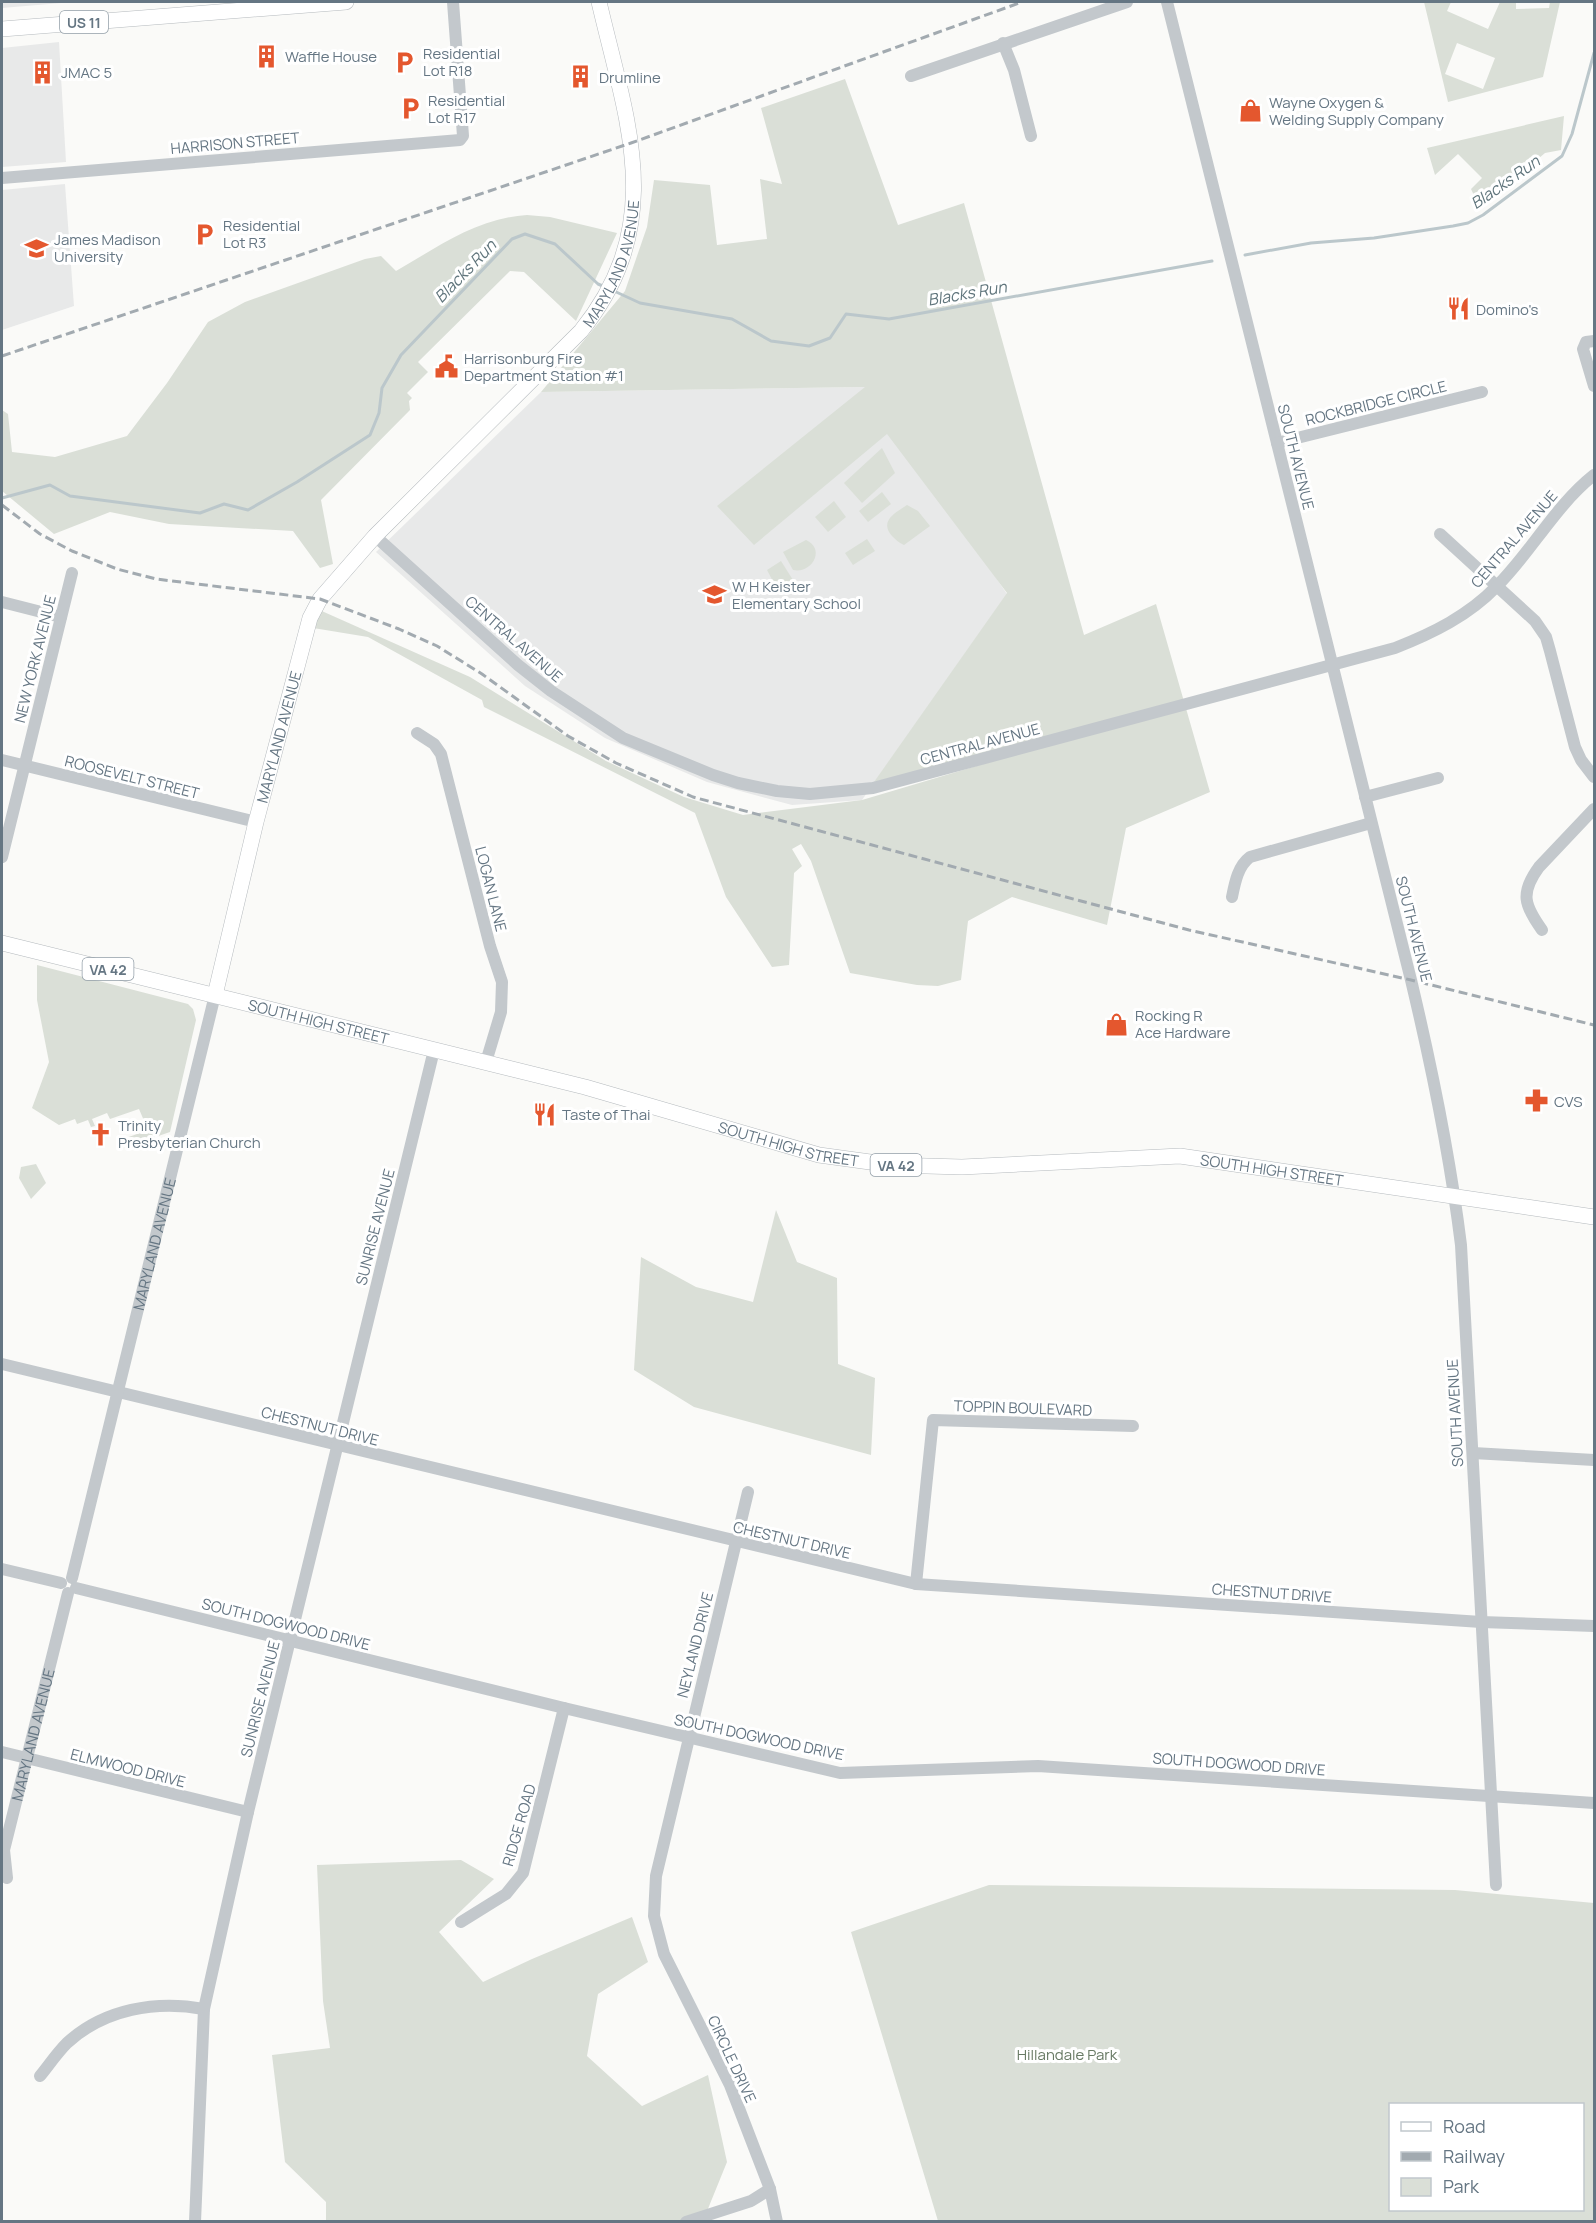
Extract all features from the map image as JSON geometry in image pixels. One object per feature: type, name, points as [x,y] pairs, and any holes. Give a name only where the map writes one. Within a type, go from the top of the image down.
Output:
[{"type":"main road","name":"US 11","points":[[2,29],[216,6],[346,2]]},
{"type":"main road","name":"MARYLAND AVENUE","points":[[214,995],[256,822],[310,618],[320,599],[375,536],[580,331],[603,300],[626,249],[633,200],[633,159],[625,113],[599,2]]},
{"type":"main road","name":"SOUTH HIGH STREET","points":[[2,943],[585,1087],[819,1155],[882,1164],[962,1167],[1180,1156],[1594,1217]]},
{"type":"street","name":"HARRISON STREET","points":[[2,178],[460,140],[463,138],[453,2]]},
{"type":"street","points":[[911,76],[1127,2]]},
{"type":"street","name":"SOUTH AVENUE","points":[[1167,2],[1436,1085],[1461,1245],[1496,1885]]},
{"type":"street","points":[[1003,43],[1014,70],[1031,136]]},
{"type":"street","points":[[1590,341],[1583,351],[1594,386]]},
{"type":"street","name":"ROCKBRIDGE CIRCLE","points":[[1277,443],[1482,392]]},
{"type":"street","name":"CENTRAL AVENUE","points":[[375,536],[518,665],[596,722],[647,749],[738,783],[777,791],[810,794],[873,788],[1395,648],[1426,636],[1468,613],[1498,586],[1576,489],[1594,475]]},
{"type":"street","points":[[1440,534],[1535,621],[1546,637],[1575,747],[1581,760],[1594,777]]},
{"type":"street","name":"NEW YORK AVENUE","points":[[2,857],[72,573]]},
{"type":"street","points":[[2,602],[61,617]]},
{"type":"street","name":"LOGAN LANE","points":[[417,733],[434,744],[441,754],[490,946],[502,982],[502,1006],[486,1062]]},
{"type":"street","name":"ROOSEVELT STREET","points":[[2,760],[256,822]]},
{"type":"street","points":[[1365,797],[1438,778]]},
{"type":"street","points":[[1542,930],[1527,907],[1529,884],[1539,867],[1594,809]]},
{"type":"street","points":[[1232,897],[1235,879],[1242,865],[1253,855],[1371,823]]},
{"type":"street","name":"MARYLAND AVENUE","points":[[7,1878],[4,1850],[214,995]]},
{"type":"street","name":"SUNRISE AVENUE","points":[[195,2222],[204,2009],[248,1812],[434,1050]]},
{"type":"street","name":"CHESTNUT DRIVE","points":[[2,1364],[916,1584],[1480,1622],[1594,1626]]},
{"type":"street","name":"TOPPIN BOULEVARD","points":[[916,1584],[933,1420],[1133,1426]]},
{"type":"street","points":[[1473,1453],[1594,1460]]},
{"type":"street","name":"NEYLAND DRIVE","points":[[654,1912],[656,1876],[748,1492]]},
{"type":"street","name":"SOUTH DOGWOOD DRIVE","points":[[2,1569],[564,1708],[840,1773],[1038,1766],[1594,1803]]},
{"type":"street","name":"RIDGE ROAD","points":[[461,1922],[506,1894],[523,1873],[564,1708]]},
{"type":"street","name":"ELMWOOD DRIVE","points":[[2,1752],[248,1812]]},
{"type":"street","name":"CIRCLE DRIVE","points":[[654,1912],[664,1954],[730,2085],[770,2189],[777,2222]]},
{"type":"street","points":[[40,2076],[68,2043],[102,2019],[145,2006],[188,2006],[204,2009]]},
{"type":"street","points":[[686,2222],[751,2201],[770,2189]]},
{"type":"shaded area","points":[[2,2],[73,2],[2,8]]},
{"type":"shaded area","points":[[59,42],[66,162],[2,167],[2,48]]},
{"type":"shaded area","name":"James Madison University","points":[[65,184],[74,306],[2,330],[2,190]]},
{"type":"shaded area","name":"W H Keister Elementary School","points":[[866,387],[1007,594],[862,800],[792,805],[707,782],[605,738],[525,686],[376,552],[541,392]]},
{"type":"green space","points":[[1424,2],[1451,2],[1447,11],[1488,29],[1500,2],[1516,2],[1516,9],[1549,8],[1550,2],[1560,2],[1543,77],[1448,102]],"holes":[[[1457,43],[1495,58],[1483,89],[1445,74]]]},
{"type":"green space","points":[[845,79],[898,225],[964,203],[1084,635],[1156,604],[1210,792],[1126,828],[1107,925],[1012,897],[968,921],[961,980],[938,986],[917,985],[850,973],[811,861],[801,844],[792,849],[802,866],[794,873],[789,965],[772,967],[726,897],[695,813],[484,707],[482,700],[368,637],[307,627],[315,608],[470,677],[606,761],[684,797],[743,815],[862,800],[1148,715],[874,782],[1007,593],[887,434],[754,545],[717,506],[865,387],[541,392],[625,291],[647,227],[654,180],[710,185],[717,245],[767,239],[760,179],[782,184],[761,108]]},
{"type":"green space","points":[[1564,116],[1561,150],[1545,153],[1480,208],[1471,189],[1482,178],[1458,154],[1435,175],[1427,148]]},
{"type":"green space","points":[[527,215],[550,217],[617,233],[576,321],[524,272],[510,271],[418,362],[428,372],[407,393],[412,398],[409,401],[410,410],[321,500],[333,564],[320,568],[293,531],[169,524],[110,512],[54,534],[2,491],[2,410],[8,414],[12,452],[55,457],[127,436],[167,383],[208,322],[245,302],[365,259],[381,256],[396,271],[458,235],[491,222]]},
{"type":"green space","points":[[882,448],[895,473],[862,503],[844,483]]},
{"type":"green space","points":[[882,492],[891,504],[868,522],[859,511]]},
{"type":"green space","points":[[834,501],[846,517],[828,532],[815,517]]},
{"type":"green space","points":[[907,505],[918,511],[930,526],[904,545],[892,536],[887,526],[890,518]]},
{"type":"green space","points":[[867,539],[875,551],[853,565],[845,553]]},
{"type":"green space","points":[[806,540],[815,549],[814,560],[806,568],[793,570],[783,552]]},
{"type":"green space","points":[[781,561],[793,580],[778,591],[767,570]]},
{"type":"green space","points":[[37,965],[188,1004],[193,1009],[196,1020],[170,1132],[129,1146],[126,1138],[148,1130],[139,1109],[110,1119],[107,1113],[92,1119],[95,1126],[91,1127],[88,1120],[77,1124],[75,1119],[59,1125],[32,1108],[49,1062],[37,1000]]},
{"type":"green space","points":[[36,1164],[46,1183],[31,1199],[19,1178],[21,1167]]},
{"type":"green space","points":[[776,1210],[797,1262],[837,1278],[838,1364],[875,1378],[871,1455],[694,1407],[634,1370],[641,1257],[696,1287],[753,1302]]},
{"type":"green space","points":[[461,1860],[494,1879],[439,1932],[483,1982],[632,1917],[648,1962],[598,1994],[587,2056],[642,2106],[708,2075],[727,2162],[703,2221],[326,2221],[326,2202],[285,2162],[272,2055],[330,2048],[323,2001],[317,1865]]},
{"type":"green space","name":"Hillandale Park","points":[[989,1885],[1455,1890],[1594,1903],[1594,2221],[938,2221],[851,1932]]},
{"type":"waterway","name":"Blacks Run","points":[[1245,255],[1311,243],[1374,238],[1453,226],[1468,223],[1483,215],[1562,156],[1572,134],[1594,53]]},
{"type":"waterway","name":"Blacks Run","points":[[2,498],[50,485],[70,496],[200,513],[224,504],[248,510],[297,482],[370,435],[379,413],[382,388],[401,355],[512,239],[525,234],[555,244],[598,284],[605,287]]},
{"type":"waterway","name":"Blacks Run","points":[[614,291],[640,303],[732,319],[771,341],[809,346],[830,338],[846,314],[889,319],[1212,261]]},
{"type":"railway","points":[[2,356],[631,143],[1022,2]]},
{"type":"railway","points":[[2,505],[40,534],[72,551],[117,569],[156,579],[320,599],[399,629],[437,646],[482,674],[568,736],[616,763],[693,797],[1189,930],[1411,980],[1594,1025]]},
{"type":"place","name":"Waffle House","points":[[267,56]]},
{"type":"place","name":"Residential Lot R18","points":[[405,62]]},
{"type":"place","name":"JMAC 5","points":[[43,72]]},
{"type":"place","name":"Drumline","points":[[581,77]]},
{"type":"place","name":"Residential Lot R17","points":[[410,109]]},
{"type":"place","name":"Wayne Oxygen & Welding Supply Company","points":[[1251,111]]},
{"type":"place","name":"Residential Lot R3","points":[[205,234]]},
{"type":"place","name":"James Madison University","points":[[36,248]]},
{"type":"place","name":"Domino's","points":[[1458,309]]},
{"type":"place","name":"Harrisonburg Fire Department Station #1","points":[[446,367]]},
{"type":"place","name":"W H Keister Elementary School","points":[[714,595]]},
{"type":"place","name":"Rocking R Ace Hardware","points":[[1117,1024]]},
{"type":"place","name":"CVS","points":[[1536,1101]]},
{"type":"place","name":"Taste of Thai","points":[[544,1114]]},
{"type":"place","name":"Trinity Presbyterian Church","points":[[100,1134]]}]
